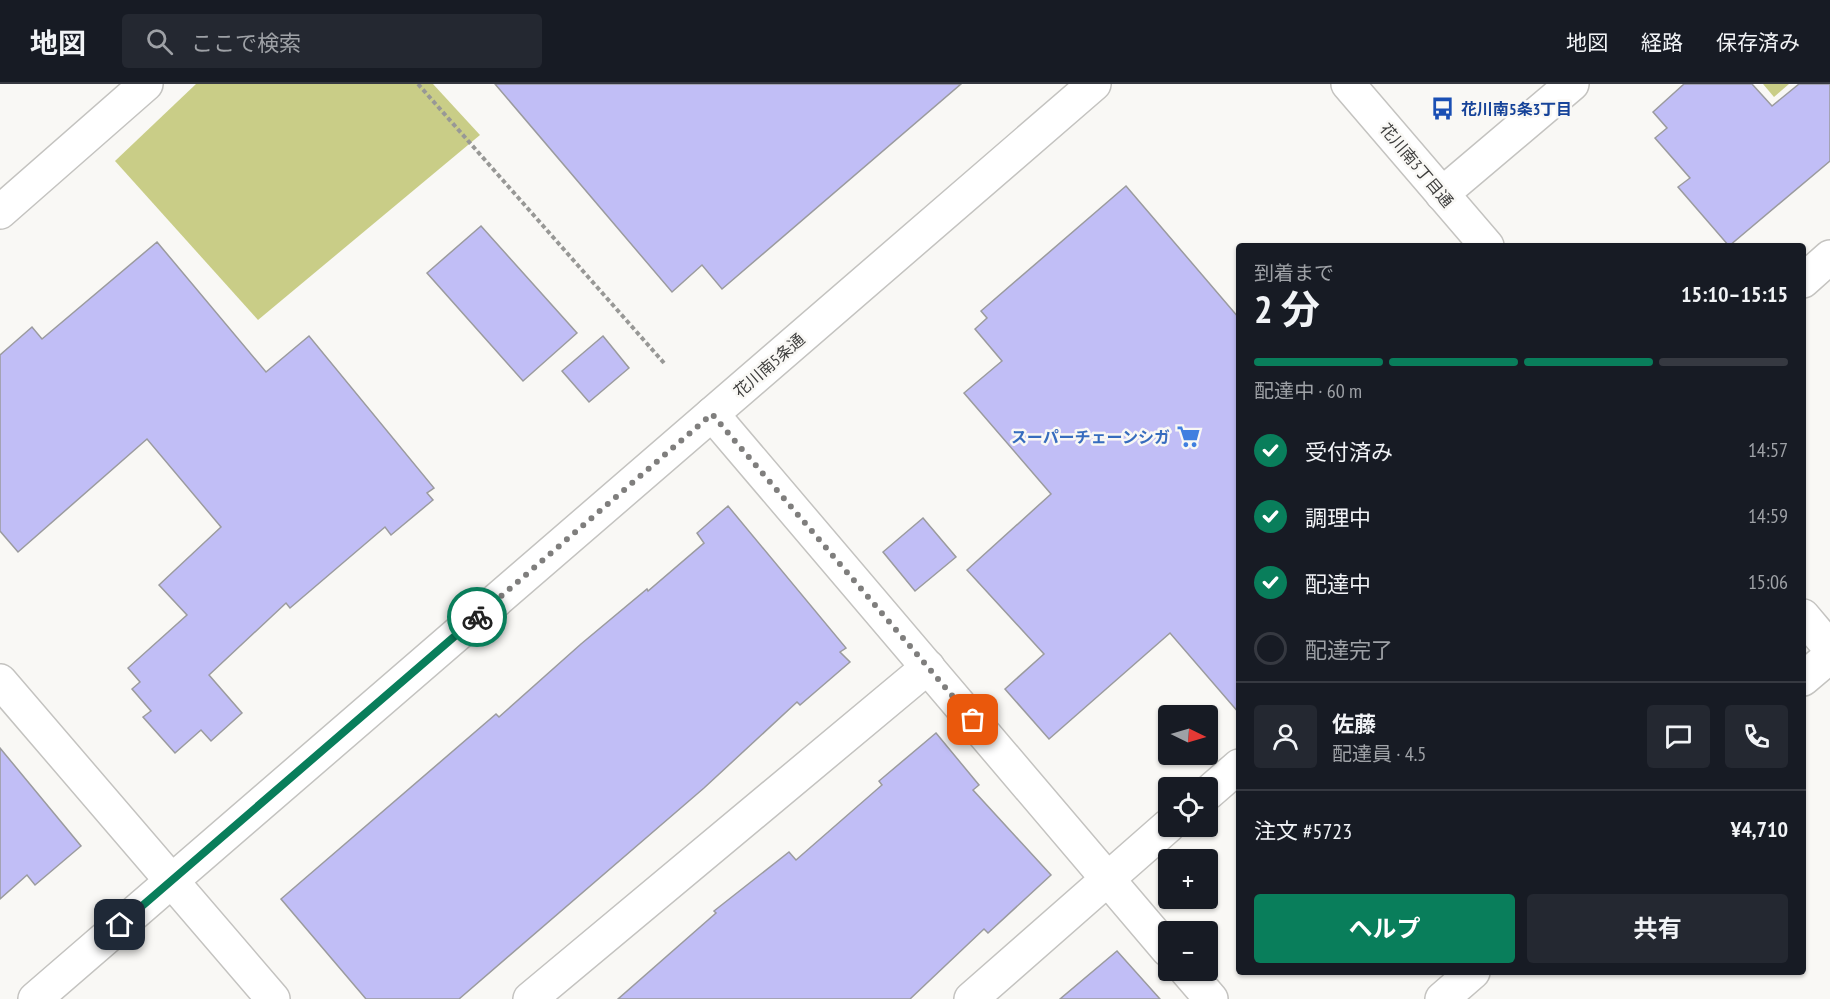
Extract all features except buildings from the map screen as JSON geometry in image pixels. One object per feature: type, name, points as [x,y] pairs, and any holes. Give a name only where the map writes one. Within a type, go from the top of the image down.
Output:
[{"type":"street","points":[[0,212],[146,84]]},
{"type":"street","name":"花川南5条通","points":[[35,999],[1094,84]]},
{"type":"street","name":"花川南3丁目通","points":[[1348,84],[1483,243]]},
{"type":"street","points":[[1442,194],[1572,84]]},
{"type":"street","points":[[1806,278],[1830,257]]},
{"type":"street","points":[[712,414],[1158,938]]},
{"type":"street","points":[[1806,620],[1830,648]]},
{"type":"street","points":[[1806,677],[1830,656]]},
{"type":"street","points":[[530,999],[928,667]]},
{"type":"street","points":[[0,681],[273,999]]},
{"type":"street","points":[[1218,784],[1236,769]]},
{"type":"street","points":[[970,999],[1158,835]]},
{"type":"street","points":[[1442,999],[1470,975]]},
{"type":"street","points":[[1195,981],[1211,999]]},
{"type":"path","points":[[418,84],[664,363]]},
{"type":"green space","points":[[196,84],[433,84],[480,135],[258,320],[115,161]]},
{"type":"green space","points":[[1763,84],[1789,84],[1774,97]]},
{"type":"way so far","points":[[477,617],[712,414],[973,720]]},
{"type":"place","name":"花川南5条3丁目","points":[[1443,109]]},
{"type":"place","name":"スーパーチェーンシガ","points":[[1188,437]]},
{"type":"route","points":[[120,925],[477,617]]}]
